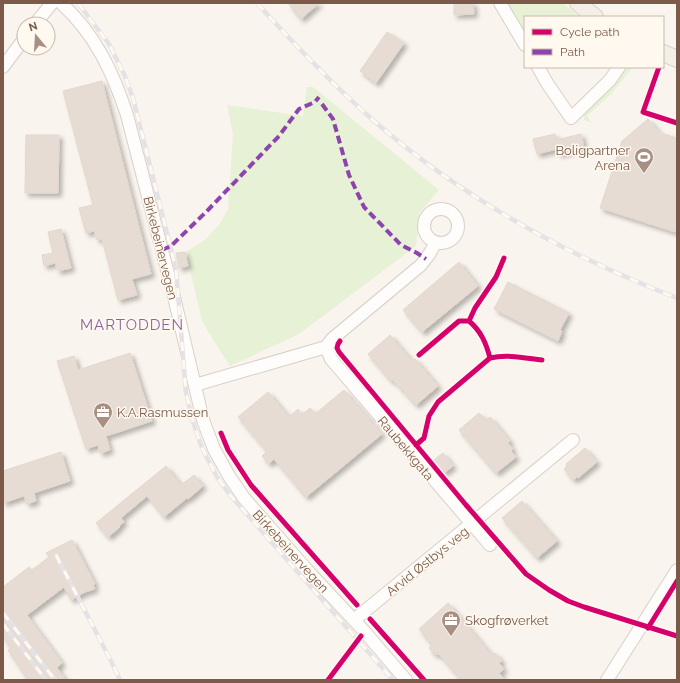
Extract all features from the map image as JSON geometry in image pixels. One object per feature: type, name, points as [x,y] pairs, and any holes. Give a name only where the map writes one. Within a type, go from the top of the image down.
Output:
[{"type":"main road","points":[[578,3],[594,16]]},
{"type":"street","points":[[41,16],[52,3]]},
{"type":"street","name":"Birkebeinervegen","points":[[61,3],[71,12],[92,39],[105,59],[118,88],[129,123],[176,303],[203,420],[209,437],[229,476],[244,498],[406,680]]},
{"type":"street","points":[[500,3],[524,43]]},
{"type":"street","points":[[3,67],[16,50]]},
{"type":"street","points":[[539,68],[547,83],[572,118],[610,80],[618,68]]},
{"type":"street","points":[[195,385],[326,347],[332,339],[421,265],[436,242]]},
{"type":"street","name":"Raubekkgata","points":[[326,347],[331,359],[471,525],[490,545]]},
{"type":"street","name":"Arvid Østbys veg","points":[[354,620],[573,440]]},
{"type":"street","points":[[607,680],[677,570]]},
{"type":"green space","points":[[506,3],[563,3],[578,16],[524,16],[524,32]]},
{"type":"green space","points":[[626,68],[632,68],[611,94],[587,116],[592,123],[584,120],[584,113],[611,88]]},
{"type":"green space","points":[[307,87],[313,87],[439,190],[419,213],[416,246],[299,334],[230,366],[202,321],[186,252],[205,240],[220,224],[228,209],[233,134],[227,105],[303,116]]},
{"type":"building","points":[[288,3],[319,3],[301,19]]},
{"type":"building","points":[[454,3],[473,3],[474,14],[454,15]]},
{"type":"building","points":[[387,32],[404,43],[376,83],[360,71]]},
{"type":"building","points":[[102,81],[151,274],[132,279],[137,295],[118,300],[102,239],[97,240],[94,231],[86,233],[79,208],[93,205],[63,91]]},
{"type":"building","name":"Boligpartner Arena","points":[[648,119],[660,133],[677,138],[677,226],[675,232],[600,208],[622,141]]},
{"type":"building","points":[[555,134],[556,140],[581,134],[584,148],[558,154],[557,149],[537,154],[533,139]]},
{"type":"building","points":[[26,135],[59,135],[58,193],[25,193]]},
{"type":"building","points":[[61,229],[71,268],[58,271],[55,263],[44,266],[42,255],[53,253],[48,232]]},
{"type":"building","points":[[185,252],[188,266],[179,268],[176,253]]},
{"type":"building","points":[[459,262],[478,286],[422,332],[403,310]]},
{"type":"building","points":[[508,282],[569,313],[560,330],[562,331],[558,341],[494,309]]},
{"type":"building","points":[[390,335],[412,361],[415,359],[438,386],[416,405],[393,380],[391,381],[368,354]]},
{"type":"building","name":"K.A.Rasmussen","points":[[130,353],[152,421],[106,436],[110,450],[100,453],[98,445],[86,449],[57,361],[74,356],[78,370]]},
{"type":"building","points":[[344,390],[382,434],[306,497],[274,459],[269,464],[262,456],[267,451],[238,417],[268,392],[289,417],[298,409],[302,415],[310,408],[315,414]]},
{"type":"building","points":[[479,413],[486,421],[490,417],[510,441],[508,443],[513,449],[511,451],[516,457],[496,473],[459,430]]},
{"type":"building","points":[[585,448],[597,462],[578,478],[577,477],[573,480],[564,469],[567,466],[566,464]]},
{"type":"building","points":[[61,452],[70,481],[34,493],[36,501],[27,504],[24,496],[3,503],[3,471]]},
{"type":"building","points":[[443,453],[453,466],[444,473],[434,460]]},
{"type":"building","points":[[166,466],[181,485],[194,475],[203,486],[164,517],[147,496],[121,518],[124,522],[108,537],[96,523]]},
{"type":"building","points":[[522,501],[557,541],[537,558],[502,518]]},
{"type":"building","points":[[72,540],[95,584],[93,585],[95,589],[85,592],[71,600],[64,587],[27,615],[62,663],[57,668],[66,680],[28,680],[8,650],[11,648],[3,637],[3,587],[29,567],[32,570],[49,557],[46,553]]},
{"type":"building","name":"Skogfrøverket","points":[[448,603],[492,655],[495,653],[502,661],[499,663],[504,669],[499,673],[505,680],[461,680],[439,654],[434,654],[429,648],[432,645],[419,629]]},
{"type":"railway","points":[[78,3],[109,44],[124,74],[133,98],[176,269],[186,393],[193,422],[202,448],[217,477],[230,495],[393,680]]},
{"type":"railway","points":[[257,3],[314,64],[358,107],[408,149],[444,176],[480,200],[556,244],[595,263],[677,298]]},
{"type":"railway","points":[[56,555],[120,680]]},
{"type":"railway","points":[[3,613],[55,680]]},
{"type":"railway","points":[[3,624],[46,680]]},
{"type":"marked path","points":[[162,250],[171,246],[206,212],[279,136],[299,109],[315,102],[319,97]]},
{"type":"marked path","points":[[322,104],[333,119],[349,175],[364,207],[401,245],[426,259]]},
{"type":"cycle path","points":[[659,68],[643,112],[677,123]]},
{"type":"cycle path","points":[[469,321],[475,308],[496,277],[504,258]]},
{"type":"cycle path","points":[[416,445],[424,438],[429,416],[438,402],[490,358],[487,347],[477,329],[469,321],[459,321],[419,355]]},
{"type":"cycle path","points":[[340,341],[337,348],[339,352],[466,505],[526,574],[568,601],[677,636]]},
{"type":"cycle path","points":[[490,358],[509,356],[542,360]]},
{"type":"cycle path","points":[[221,433],[228,450],[251,485],[357,605]]},
{"type":"cycle path","points":[[648,628],[677,581]]},
{"type":"cycle path","points":[[370,619],[424,680]]},
{"type":"cycle path","points":[[328,680],[361,636]]},
{"type":"place","name":"Boligpartner Arena","points":[[644,174]]},
{"type":"place","name":"K.A.Rasmussen","points":[[103,429]]},
{"type":"place","name":"Skogfrøverket","points":[[451,637]]},
{"type":"district","name":"MARTODDEN","points":[[132,325]]}]
